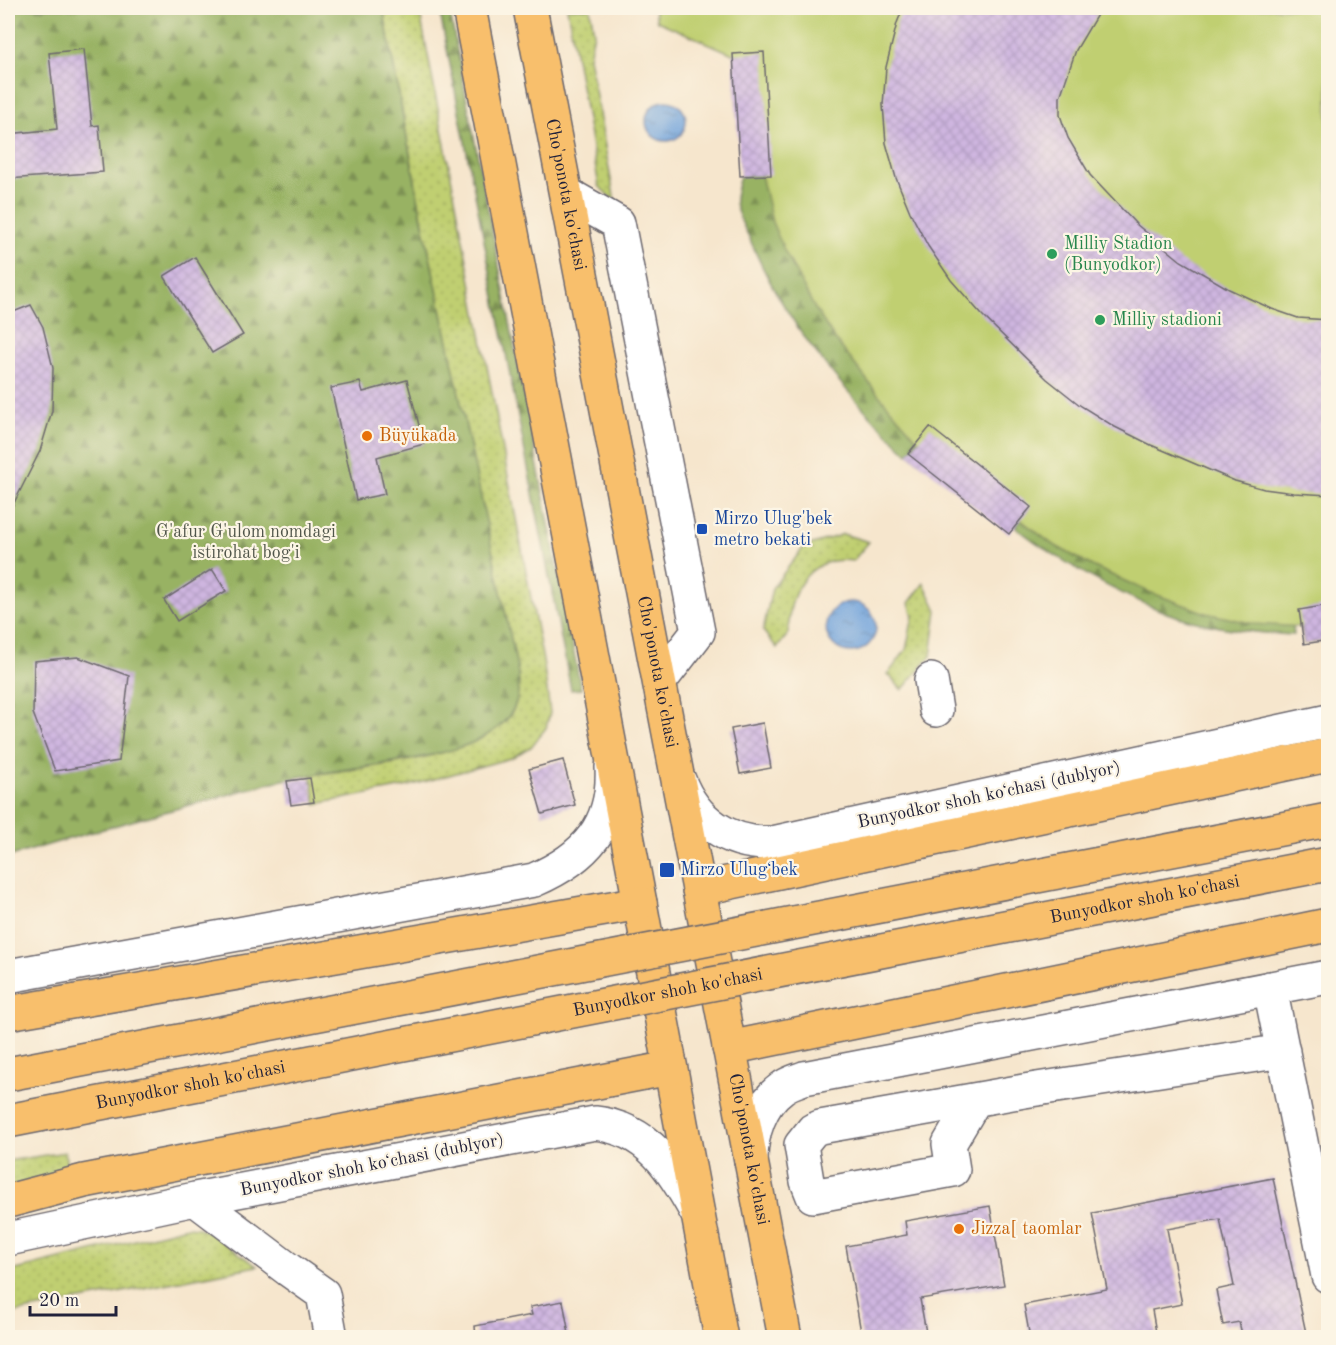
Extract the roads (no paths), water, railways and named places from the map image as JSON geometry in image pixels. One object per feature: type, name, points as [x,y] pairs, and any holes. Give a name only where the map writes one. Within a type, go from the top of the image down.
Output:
[{"type":"main road","points":[[469,8],[721,1338]]},
{"type":"main road","name":"Cho'ponota ko'chasi","points":[[530,8],[785,1338]]},
{"type":"main road","points":[[699,889],[1329,755]]},
{"type":"main road","points":[[8,1074],[1329,820]]},
{"type":"main road","name":"Bunyodkor shoh ko'chasi","points":[[8,1121],[1329,864]]},
{"type":"main road","points":[[8,1013],[640,903]]},
{"type":"main road","points":[[729,1048],[1329,925]]},
{"type":"main road","points":[[8,1201],[84,1181],[670,1068]]},
{"type":"street","points":[[567,194],[618,224],[698,632],[660,681]]},
{"type":"street","name":"Bunyodkor shoh koʻchasi (dublyor)","points":[[678,775],[685,796],[694,809],[718,830],[747,842],[772,843],[1329,721]]},
{"type":"street","points":[[8,976],[534,880],[572,860],[596,834],[609,796],[612,773],[611,750]]},
{"type":"street","points":[[752,1168],[752,1139],[765,1107],[773,1095],[784,1086],[804,1078],[1329,977]]},
{"type":"street","points":[[1270,988],[1329,1276]]},
{"type":"street","points":[[975,1100],[949,1144],[953,1170],[813,1196],[807,1181],[801,1145],[813,1130],[820,1127],[975,1100],[1283,1051]]},
{"type":"street","name":"Bunyodkor shoh koʻchasi (dublyor)","points":[[8,1239],[195,1199],[594,1123],[619,1128],[645,1142],[675,1176],[698,1215]]},
{"type":"street","points":[[195,1199],[323,1294],[331,1338]]},
{"type":"water","points":[[666,101],[674,102],[680,107],[685,113],[685,129],[680,135],[674,140],[666,141],[658,140],[652,135],[647,129],[646,121],[647,113],[652,107],[658,102]]},
{"type":"water","points":[[846,602],[856,602],[869,609],[876,622],[876,632],[869,645],[856,652],[846,652],[837,648],[830,641],[826,632],[826,622],[830,613],[837,606]]},
{"type":"place","name":"Milliy Stadion (Bunyodkor)","points":[[1052,254]]},
{"type":"place","name":"Milliy stadioni","points":[[1100,320]]},
{"type":"place","name":"Büyükada","points":[[367,436]]},
{"type":"place","name":"Mirzo Ulug'bek metro bekati","points":[[702,529]]},
{"type":"place","name":"Mirzo Ulugʻbek","points":[[667,870]]},
{"type":"place","name":"Jizza[ taomlar","points":[[959,1229]]},
{"type":"park label","name":"G'afur G'ulom nomdagi istirohat bog'i","points":[[246,542]]}]
